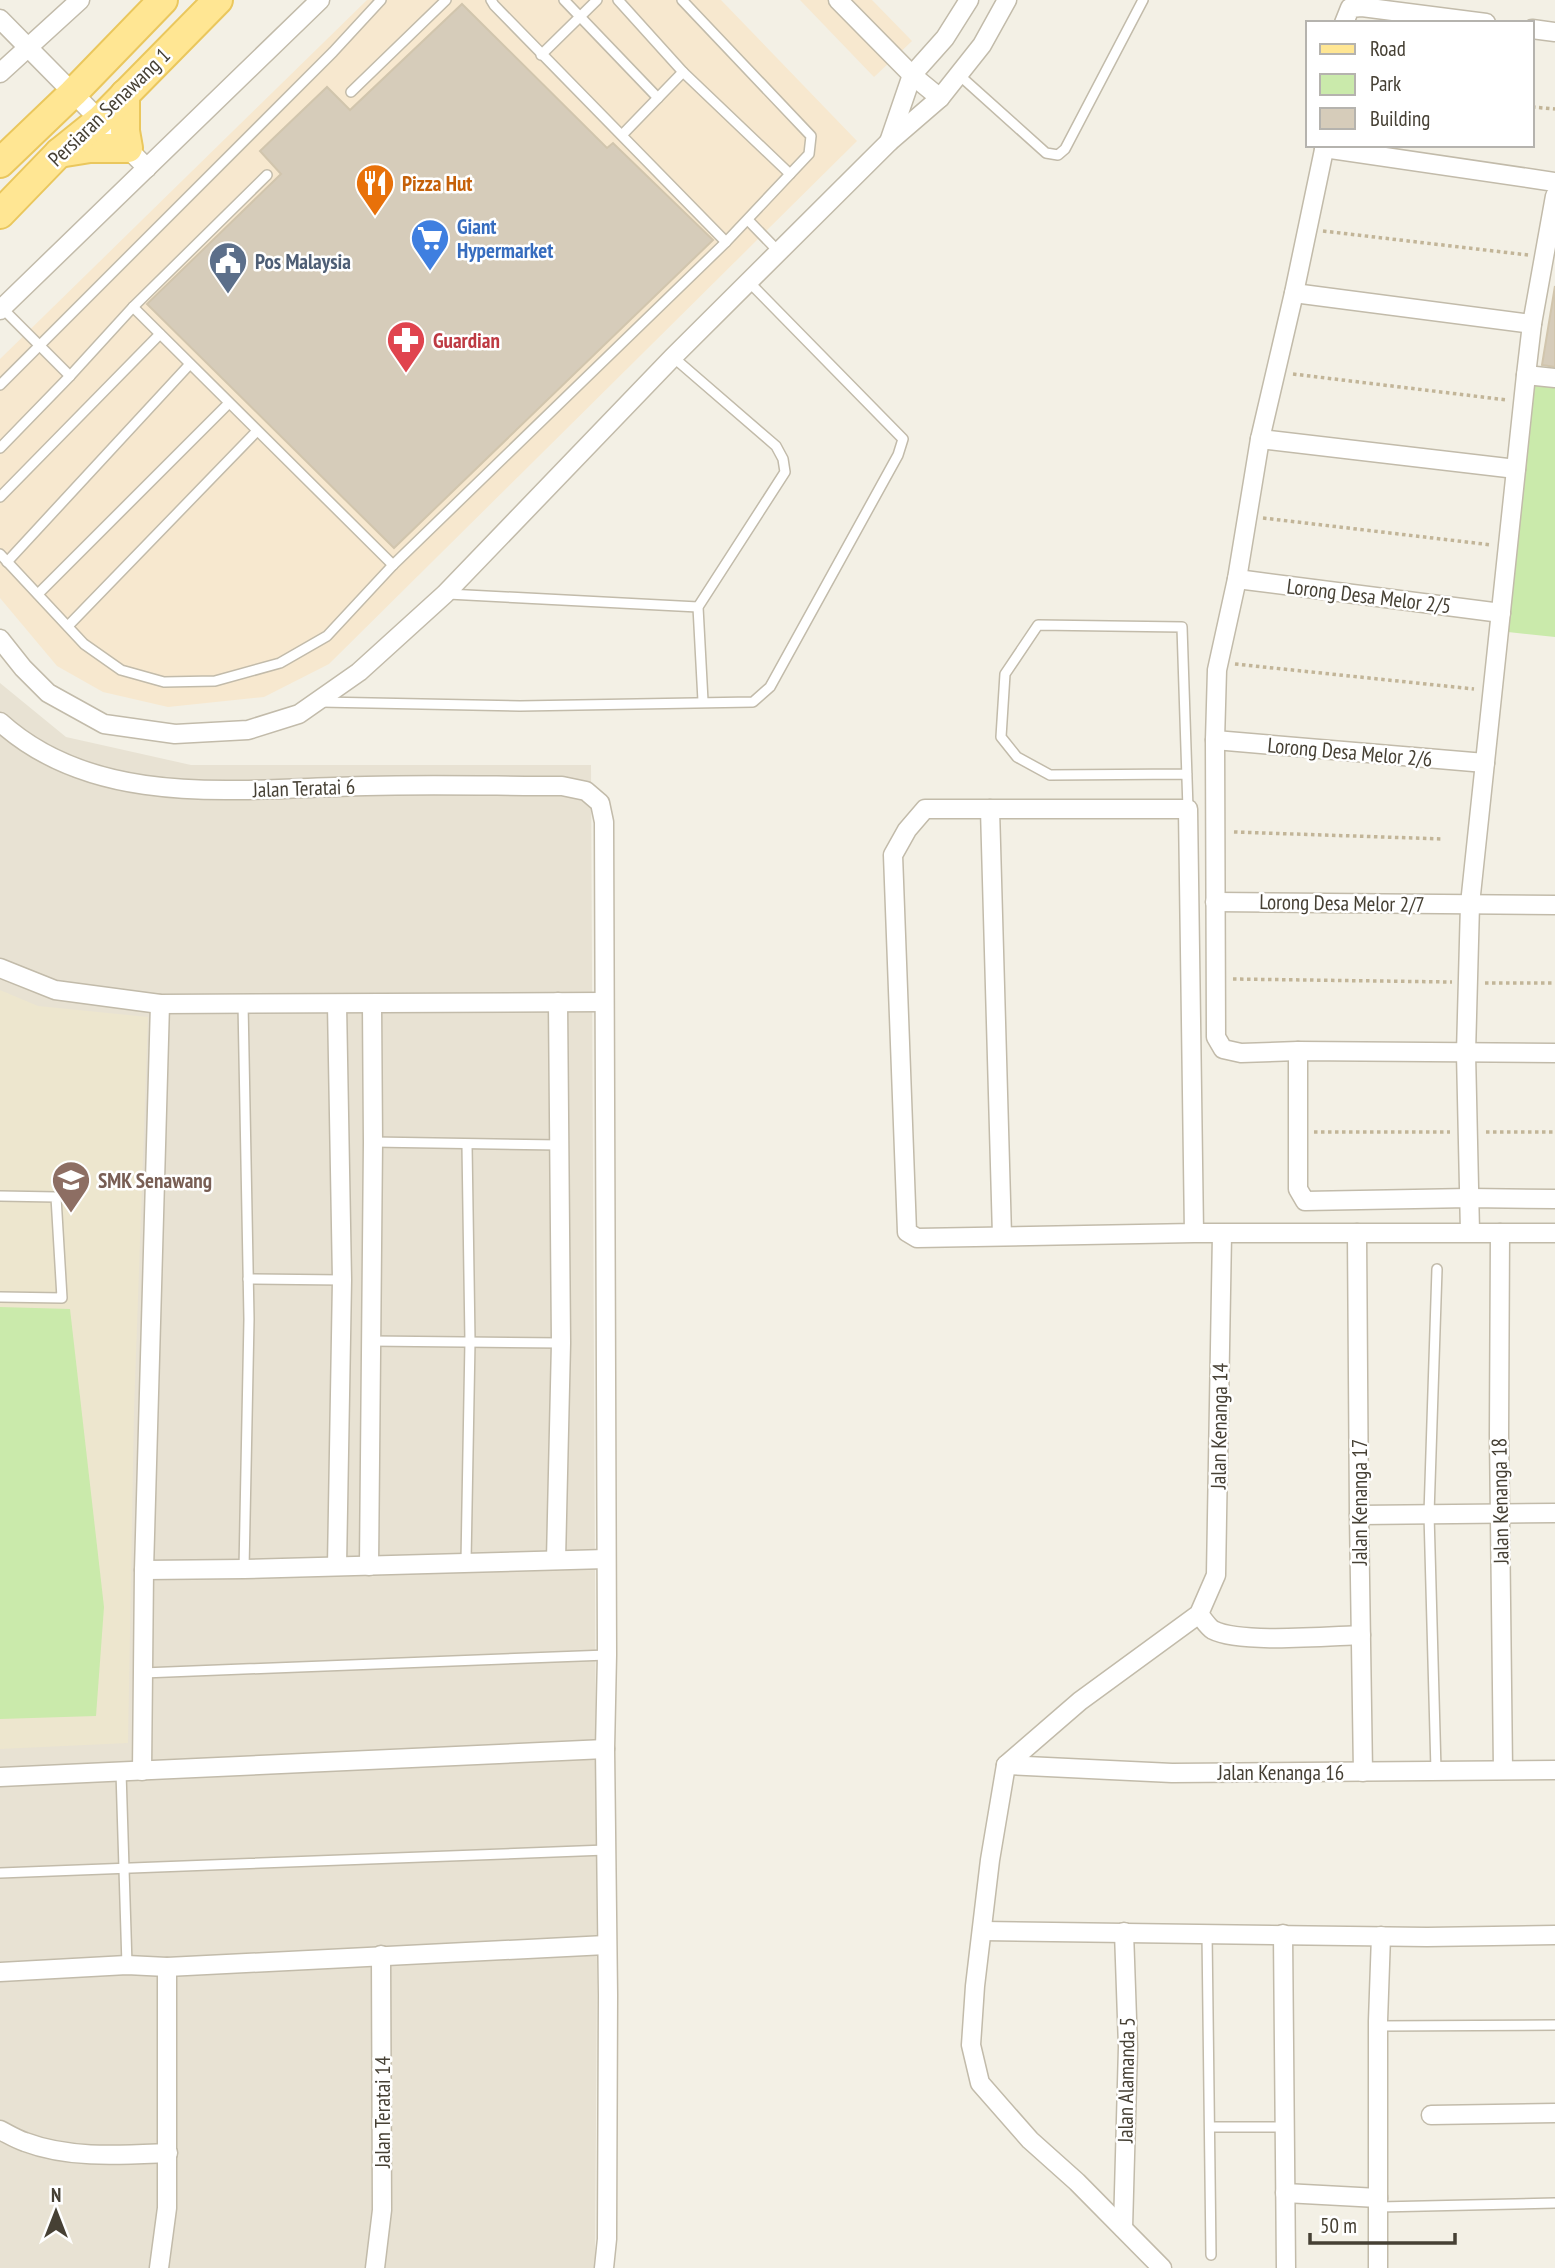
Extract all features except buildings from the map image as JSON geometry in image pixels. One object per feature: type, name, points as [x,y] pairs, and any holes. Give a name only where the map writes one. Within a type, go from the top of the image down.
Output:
[{"type":"main road","name":"Persiaran Senawang 1","points":[[0,163],[73,93],[163,0]]},
{"type":"main road","name":"Persiaran Senawang 1","points":[[0,214],[59,153],[100,120],[218,0]]},
{"type":"main road","points":[[59,153],[90,148],[128,148],[125,94]]},
{"type":"street","points":[[0,73],[79,0]]},
{"type":"street","points":[[1,309],[320,0]]},
{"type":"street","points":[[838,0],[912,75],[940,98]]},
{"type":"street","points":[[889,142],[912,75],[944,38],[969,0]]},
{"type":"street","points":[[0,639],[48,693],[104,724],[175,734],[247,730],[299,714],[359,672],[445,594],[673,357],[889,142],[940,98],[982,45],[1007,0]]},
{"type":"street","points":[[1347,15],[1363,7],[1471,21]]},
{"type":"street","points":[[0,19],[148,168]]},
{"type":"street","points":[[1534,29],[1555,32]]},
{"type":"street","points":[[1324,147],[1294,293],[1259,439],[1237,579],[1219,662],[1214,740],[1216,1037],[1223,1049],[1241,1053],[1555,1053]]},
{"type":"street","points":[[1330,147],[1555,182]]},
{"type":"street","points":[[1470,1232],[1466,1053],[1470,905],[1532,324],[1555,196]]},
{"type":"street","points":[[1294,293],[1532,324]]},
{"type":"street","points":[[1526,375],[1555,378]]},
{"type":"street","points":[[1259,439],[1516,469]]},
{"type":"street","name":"Lorong Desa Melor 2/5","points":[[1237,579],[1501,613]]},
{"type":"street","name":"Jalan Teratai 6","points":[[0,722],[16,736],[66,765],[140,785],[228,790],[366,786],[562,786],[586,791],[600,803],[604,822],[604,1002]]},
{"type":"street","name":"Lorong Desa Melor 2/6","points":[[1214,740],[1485,763]]},
{"type":"street","points":[[1194,1233],[1188,809],[925,809],[907,830],[893,855],[907,1232],[917,1238],[1194,1233],[1555,1233]]},
{"type":"street","points":[[990,809],[1002,1236]]},
{"type":"street","name":"Lorong Desa Melor 2/7","points":[[1214,902],[1555,905]]},
{"type":"street","points":[[0,968],[55,990],[160,1004],[604,1002],[607,1655],[607,2239],[604,2268]]},
{"type":"street","points":[[556,1560],[561,1343],[558,1002]]},
{"type":"street","points":[[142,1772],[144,1570],[160,1004]]},
{"type":"street","points":[[337,1004],[342,1280],[337,1566]]},
{"type":"street","points":[[369,1566],[372,1004]]},
{"type":"street","points":[[1298,1051],[1298,1189],[1306,1201],[1555,1199]]},
{"type":"street","name":"Jalan Kenanga 17","points":[[1357,1233],[1363,1772]]},
{"type":"street","name":"Jalan Kenanga 18","points":[[1500,1233],[1503,1770]]},
{"type":"street","name":"Jalan Kenanga 14","points":[[1199,1614],[1216,1575],[1222,1234]]},
{"type":"street","points":[[1359,1515],[1555,1513]]},
{"type":"street","points":[[144,1570],[606,1559]]},
{"type":"street","points":[[1162,2268],[1077,2182],[1030,2140],[980,2083],[971,2045],[975,1986],[990,1860],[1006,1765],[1080,1701],[1199,1614],[1212,1629],[1231,1635],[1362,1635]]},
{"type":"street","points":[[0,1777],[605,1749]]},
{"type":"street","name":"Jalan Kenanga 16","points":[[1006,1765],[1172,1773],[1555,1770]]},
{"type":"street","points":[[982,1931],[1381,1936],[1555,1935]]},
{"type":"street","name":"Jalan Alamanda 5","points":[[1123,2228],[1128,2047],[1124,1932]]},
{"type":"street","points":[[1283,1934],[1286,2268]]},
{"type":"street","points":[[1378,2268],[1378,2026],[1381,1936]]},
{"type":"street","points":[[0,1972],[606,1945]]},
{"type":"street","name":"Jalan Teratai 14","points":[[375,2268],[382,2210],[381,1955]]},
{"type":"street","points":[[159,2268],[167,2208],[167,1966]]},
{"type":"street","points":[[1431,2115],[1555,2113]]},
{"type":"street","points":[[0,2130],[26,2143],[66,2151],[114,2155],[168,2153]]},
{"type":"street","points":[[1285,2193],[1378,2202]]},
{"type":"lane","points":[[0,385],[333,52],[381,0]]},
{"type":"lane","points":[[351,92],[446,0]]},
{"type":"lane","points":[[564,0],[658,98]]},
{"type":"lane","points":[[541,55],[597,0]]},
{"type":"lane","points":[[618,0],[683,72],[790,174]]},
{"type":"lane","points":[[0,554],[84,644],[121,670],[164,682],[215,681],[280,663],[327,636],[393,565],[748,220],[809,154],[811,136],[682,0]]},
{"type":"lane","points":[[958,74],[1046,153],[1058,155],[1065,149],[1143,0]]},
{"type":"lane","points":[[495,2],[541,55],[726,242]]},
{"type":"lane","points":[[622,135],[683,72]]},
{"type":"lane","points":[[0,447],[133,307],[267,175]]},
{"type":"lane","points":[[748,220],[779,252]]},
{"type":"lane","points":[[315,702],[520,706],[753,702],[770,687],[903,439],[749,282]]},
{"type":"lane","points":[[133,307],[393,565]]},
{"type":"lane","points":[[1,309],[70,376]]},
{"type":"lane","points":[[0,497],[160,334]]},
{"type":"lane","points":[[673,357],[776,446],[783,459],[785,472],[698,607],[703,701]]},
{"type":"lane","points":[[7,562],[190,364]]},
{"type":"lane","points":[[38,594],[229,403]]},
{"type":"lane","points":[[68,626],[257,431]]},
{"type":"lane","points":[[445,594],[698,607]]},
{"type":"lane","points":[[1187,774],[1050,775],[1017,757],[1001,737],[1005,674],[1038,625],[1182,627],[1187,774],[1188,809]]},
{"type":"lane","points":[[243,1003],[248,1279],[244,1569]]},
{"type":"lane","points":[[373,1142],[559,1145]]},
{"type":"lane","points":[[466,1562],[470,1341],[467,1145]]},
{"type":"lane","points":[[0,1196],[56,1197],[62,1298],[0,1297]]},
{"type":"lane","points":[[1436,1770],[1429,1514],[1437,1269]]},
{"type":"lane","points":[[248,1279],[342,1280]]},
{"type":"lane","points":[[370,1341],[561,1343]]},
{"type":"lane","points":[[143,1673],[607,1655]]},
{"type":"lane","points":[[121,1772],[127,1965]]},
{"type":"lane","points":[[0,1873],[606,1850]]},
{"type":"lane","points":[[1207,1933],[1211,2255]]},
{"type":"lane","points":[[1378,2026],[1555,2025]]},
{"type":"lane","points":[[1210,2127],[1284,2127]]},
{"type":"lane","points":[[1378,2202],[1555,2203]]},
{"type":"path","points":[[1534,107],[1555,109]]},
{"type":"path","points":[[1307,229],[1545,257]]},
{"type":"path","points":[[1275,372],[1523,402]]},
{"type":"path","points":[[1247,516],[1508,547]]},
{"type":"path","points":[[1219,662],[1492,691]]},
{"type":"path","points":[[1214,832],[1443,839]]},
{"type":"path","points":[[1216,978],[1555,983]]},
{"type":"path","points":[[1298,1131],[1555,1132]]},
{"type":"shaded area","points":[[367,0],[721,0],[857,141],[329,664],[264,697],[168,707],[103,692],[57,666],[0,598],[0,359]]},
{"type":"shaded area","points":[[800,0],[872,0],[912,41],[874,77]]},
{"type":"shaded area","points":[[0,683],[66,737],[191,765],[591,765],[597,1980],[595,2268],[0,2268]]},
{"type":"shaded area","name":"SMK Senawang","points":[[0,990],[38,1006],[148,1017],[134,1411],[128,1743],[0,1749]]},
{"type":"green space","points":[[1531,379],[1555,382],[1555,637],[1508,632]]},
{"type":"green space","points":[[0,1307],[70,1309],[104,1607],[96,1716],[0,1719]]},
{"type":"place","name":"Pizza Hut","points":[[375,217]]},
{"type":"place","name":"Giant Hypermarket","points":[[430,272]]},
{"type":"place","name":"Pos Malaysia","points":[[228,295]]},
{"type":"place","name":"Guardian","points":[[406,374]]},
{"type":"place","name":"SMK Senawang","points":[[71,1214]]}]
